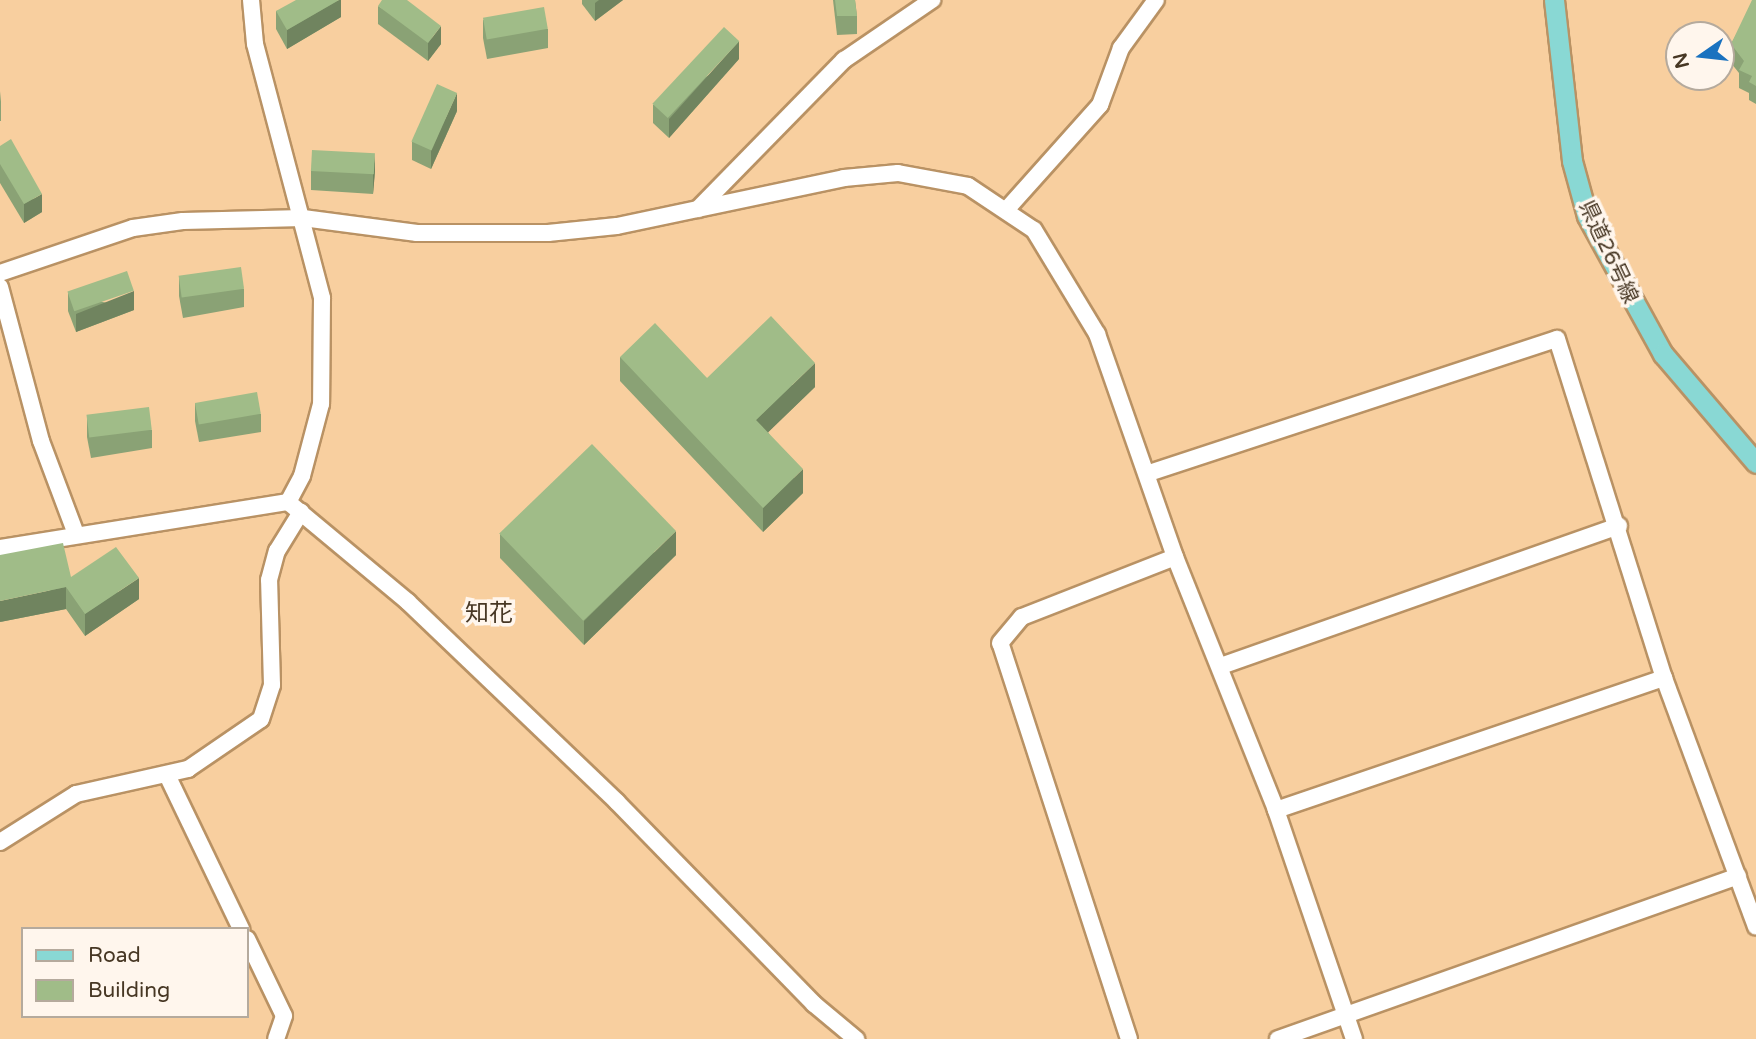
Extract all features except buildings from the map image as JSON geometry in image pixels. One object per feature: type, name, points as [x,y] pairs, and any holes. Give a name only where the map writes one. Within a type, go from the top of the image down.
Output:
[{"type":"main road","name":"県道26号線","points":[[1554,0],[1572,161],[1587,216],[1663,354],[1756,463]]},
{"type":"lane","points":[[251,0],[255,44],[322,298],[324,354],[313,444],[288,502]]},
{"type":"lane","points":[[698,209],[844,60],[932,0]]},
{"type":"lane","points":[[1007,209],[1100,105],[1121,48],[1156,0]]},
{"type":"lane","points":[[0,273],[133,228],[303,218],[417,233],[499,234],[617,226],[791,187],[898,173],[968,186],[1007,209],[1056,260],[1097,334],[1149,474],[1175,557],[1276,810],[1354,1039]]},
{"type":"lane","points":[[0,287],[41,441],[76,534]]},
{"type":"lane","points":[[1149,474],[1558,339],[1619,526],[1664,678],[1756,927]]},
{"type":"lane","points":[[0,548],[288,502],[418,612],[856,1039]]},
{"type":"lane","points":[[0,842],[76,794],[168,777],[239,737],[271,702],[269,580],[277,551],[301,512]]},
{"type":"lane","points":[[1220,666],[1619,526]]},
{"type":"lane","points":[[1129,1039],[1000,643],[1022,617],[1175,557]]},
{"type":"lane","points":[[1276,810],[1664,678]]},
{"type":"lane","points":[[168,777],[240,927]]},
{"type":"lane","points":[[1278,1039],[1348,1018],[1738,876]]},
{"type":"lane","points":[[248,941],[284,1016],[276,1039]]},
{"type":"district","name":"知花","points":[[489,614]]}]
